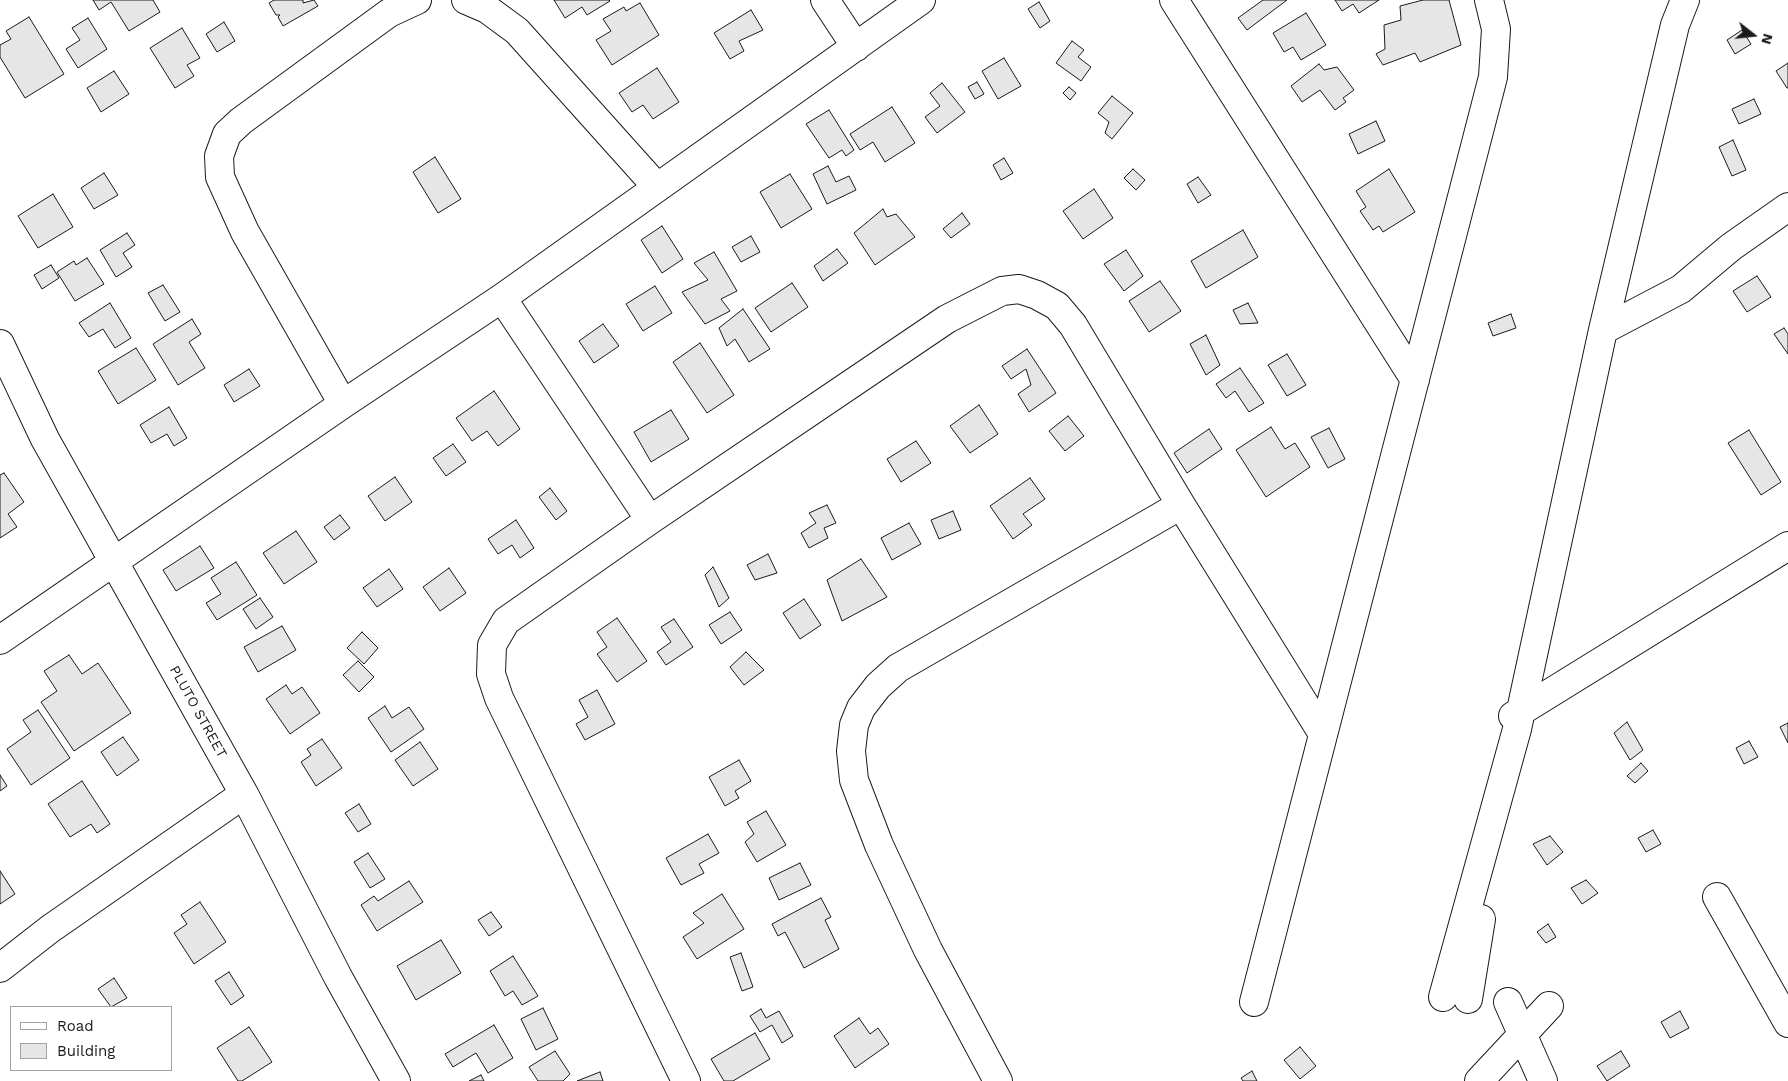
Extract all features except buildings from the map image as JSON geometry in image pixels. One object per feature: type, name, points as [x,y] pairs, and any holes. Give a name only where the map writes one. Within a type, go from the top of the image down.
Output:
[{"type":"street","points":[[343,404],[245,232],[220,177],[219,156],[227,134],[240,120],[389,13],[417,0]]},
{"type":"street","points":[[466,0],[487,9],[517,31],[657,187]]},
{"type":"street","points":[[825,0],[856,47]]},
{"type":"street","points":[[0,640],[343,404],[502,298],[921,0]]},
{"type":"street","points":[[1174,0],[1415,380]]},
{"type":"street","points":[[1254,1002],[1493,77],[1496,29],[1489,0]]},
{"type":"street","points":[[1685,0],[1675,25],[1602,330],[1517,729],[1456,998],[1513,715],[1788,546]]},
{"type":"street","points":[[1602,330],[1681,289],[1730,247],[1788,207]]},
{"type":"street","points":[[686,1081],[499,698],[491,674],[492,645],[506,622],[650,520],[947,319],[1002,291],[1019,290],[1037,295],[1057,306],[1074,325],[1181,505],[1323,734]]},
{"type":"street","points":[[502,298],[650,520]]},
{"type":"street","name":"PLUTO STREET","points":[[0,344],[45,439],[244,794],[338,977],[396,1081]]},
{"type":"street","points":[[998,1081],[928,950],[879,845],[854,780],[851,751],[854,725],[861,708],[878,686],[898,668],[1181,505]]},
{"type":"street","points":[[1517,729],[1788,541]]},
{"type":"street","points":[[0,968],[50,929],[244,794]]},
{"type":"street","points":[[1717,897],[1788,1023]]},
{"type":"street","points":[[1508,1002],[1543,1081]]},
{"type":"street","points":[[1480,1081],[1549,1006]]}]
